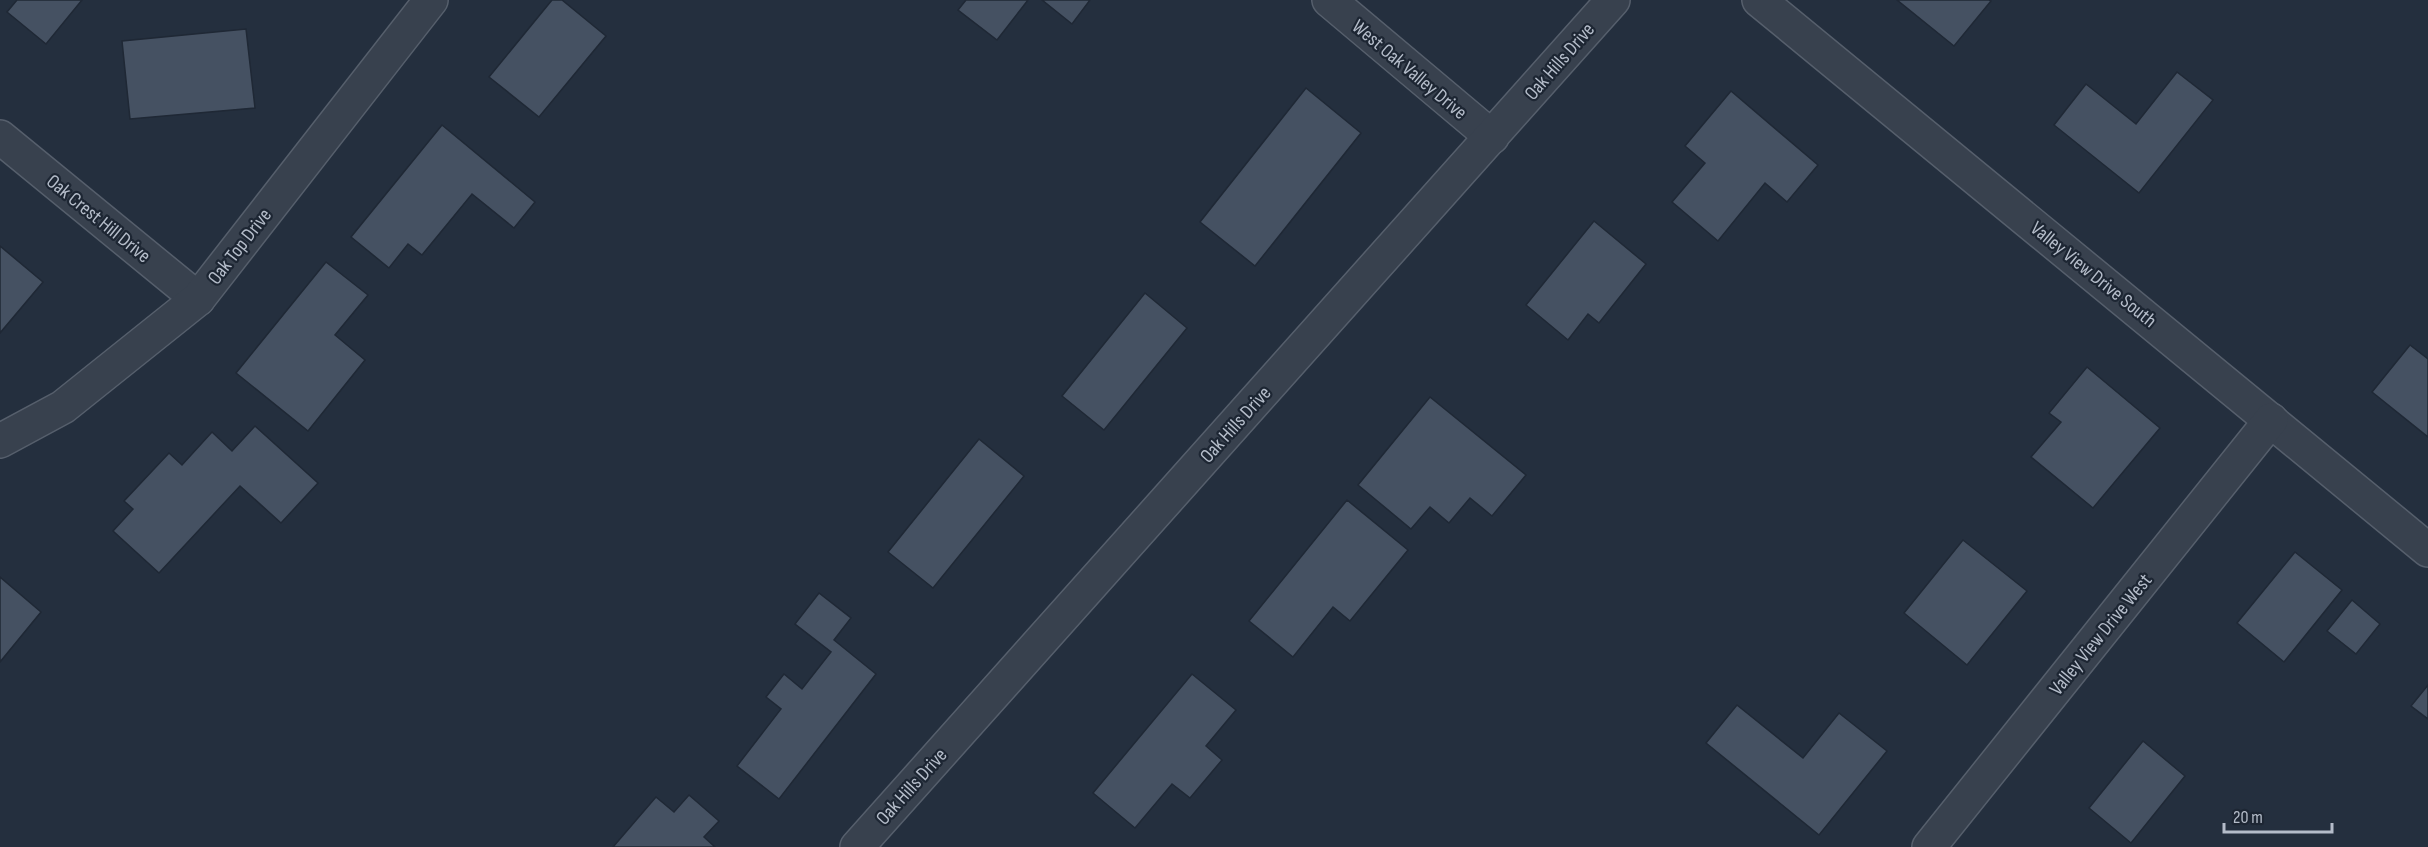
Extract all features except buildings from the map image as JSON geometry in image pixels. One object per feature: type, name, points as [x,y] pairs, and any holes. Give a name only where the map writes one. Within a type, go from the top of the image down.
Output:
[{"type":"street","name":"Oak Top Drive","points":[[0,441],[63,407],[198,299],[431,0]]},
{"type":"street","name":"West Oak Valley Drive","points":[[1329,0],[1492,137]]},
{"type":"street","name":"Oak Hills Drive","points":[[857,847],[1613,0]]},
{"type":"street","name":"Valley View Drive South","points":[[1759,0],[2428,550]]},
{"type":"street","name":"Oak Crest Hill Drive","points":[[0,137],[198,299]]},
{"type":"street","name":"Valley View Drive West","points":[[1929,847],[2271,420]]}]
